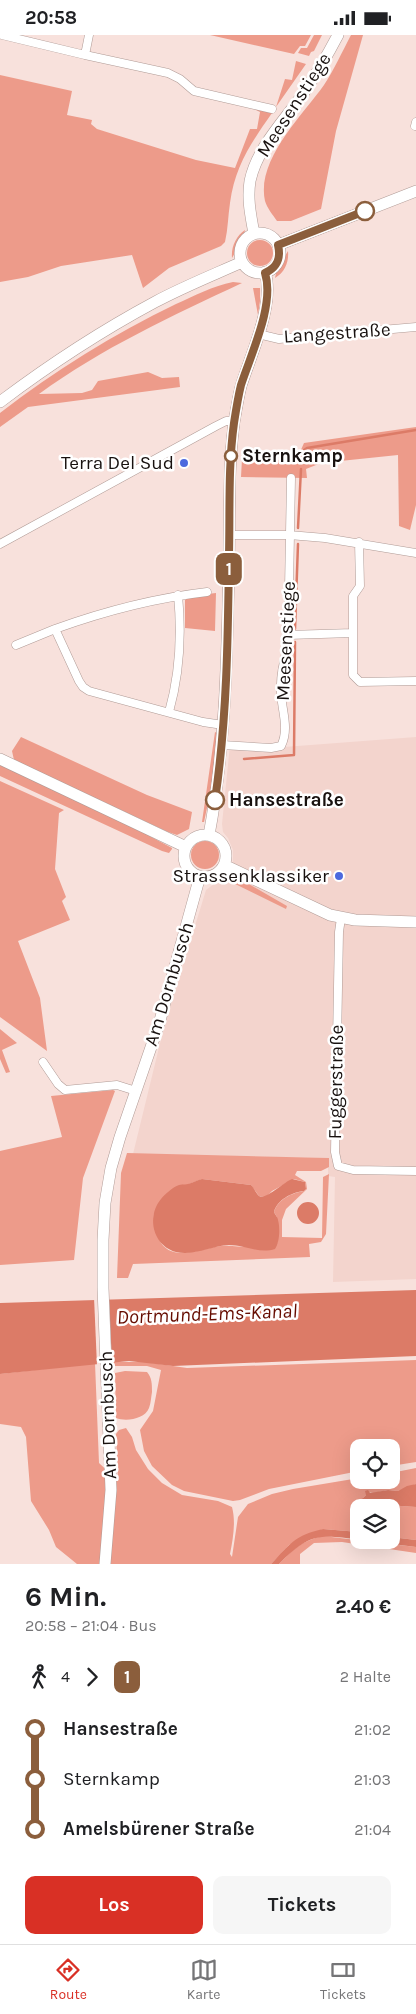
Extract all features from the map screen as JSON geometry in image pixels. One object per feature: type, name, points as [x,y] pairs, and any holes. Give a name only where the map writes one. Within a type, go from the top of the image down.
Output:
[{"type":"street","points":[[2,35],[168,73],[180,79],[194,91],[272,109]]},
{"type":"street","points":[[85,55],[89,35]]},
{"type":"street","name":"Meesenstiege","points":[[254,234],[249,193],[257,161],[263,149],[322,65],[338,35]]},
{"type":"street","points":[[278,245],[416,191]]},
{"type":"street","points":[[254,234],[268,235],[278,245],[279,259],[276,265],[265,273],[251,271],[242,262],[241,248],[244,241],[254,234]]},
{"type":"street","points":[[0,402],[107,329],[156,301],[242,262]]},
{"type":"street","points":[[209,835],[222,745],[228,639],[231,456],[234,421],[241,388],[258,334],[269,290],[265,273]]},
{"type":"street","name":"Langestraße","points":[[258,334],[279,339],[416,327]]},
{"type":"street","points":[[0,544],[185,441],[222,423],[234,421]]},
{"type":"street","name":"Meesenstiege","points":[[222,745],[271,748],[281,746],[286,737],[280,685],[288,645],[291,478]]},
{"type":"street","points":[[229,535],[290,535],[359,543],[416,553]]},
{"type":"street","points":[[359,543],[360,586],[352,596],[353,675],[360,682],[416,681]]},
{"type":"street","points":[[16,645],[55,629],[120,608],[178,595],[208,592]]},
{"type":"street","points":[[169,712],[180,655],[181,624],[178,595]]},
{"type":"street","points":[[55,629],[83,687],[96,694],[203,722],[223,725]]},
{"type":"street","points":[[288,635],[353,633]]},
{"type":"street","points":[[0,759],[186,847]]},
{"type":"street","points":[[209,835],[224,847],[226,853],[224,865],[212,875],[200,876],[191,871],[185,862],[186,847],[194,838],[209,835]]},
{"type":"street","points":[[224,865],[330,915],[341,918],[416,922]]},
{"type":"street","name":"Am Dornbusch","points":[[105,1564],[111,1490],[103,1288],[105,1203],[112,1168],[159,1024],[200,876]]},
{"type":"street","name":"Fuggerstraße","points":[[341,918],[339,932],[335,1152],[338,1167],[353,1171],[416,1171]]},
{"type":"street","points":[[43,1062],[58,1085],[65,1090],[117,1085],[136,1091]]},
{"type":"shaded area","points":[[210,35],[311,35],[305,46],[300,46],[294,54]]},
{"type":"shaded area","points":[[314,35],[322,35],[314,51],[309,56],[298,53],[301,48],[307,48]]},
{"type":"shaded area","points":[[351,35],[363,35],[336,131],[321,209],[291,221],[277,221],[265,201],[264,186],[267,170],[283,139],[328,79]]},
{"type":"shaded area","points":[[296,61],[306,64],[276,107],[285,79],[292,80]]},
{"type":"shaded area","points":[[0,75],[72,91],[67,115],[92,120],[91,124],[97,129],[196,160],[235,168],[250,129],[257,129],[260,112],[254,109],[272,113],[240,166],[232,190],[225,242],[221,246],[169,268],[143,288],[132,255],[61,266],[28,277],[0,282]]},
{"type":"shaded area","points":[[245,230],[243,239],[232,258],[235,242]]},
{"type":"shaded area","points":[[260,240],[269,244],[273,253],[269,262],[260,266],[251,262],[247,253],[251,244]]},
{"type":"shaded area","points":[[288,251],[286,266],[275,278],[277,269]]},
{"type":"shaded area","points":[[233,282],[242,283],[112,347],[39,394],[82,393],[92,390],[98,381],[148,372],[162,378],[179,377],[180,387],[28,407],[0,427],[0,413],[42,382],[85,354],[176,304]]},
{"type":"shaded area","points":[[253,288],[260,288],[258,315]]},
{"type":"shaded area","points":[[416,427],[416,505],[410,530],[399,526],[398,455],[321,463],[306,469],[307,478],[241,477],[242,459],[281,460],[300,452],[304,443]]},
{"type":"shaded area","points":[[216,593],[215,631],[185,628],[185,600],[190,596]]},
{"type":"shaded area","points":[[215,732],[217,733],[217,741],[211,789],[204,822],[202,822]]},
{"type":"shaded area","points":[[21,737],[147,795],[192,812],[189,829],[177,835],[168,832],[14,760],[12,751]]},
{"type":"shaded area","points":[[416,737],[416,1279],[333,1282],[335,1177],[328,1176],[328,1158],[133,1154],[164,1027],[206,890],[226,875],[233,862],[233,850],[223,832],[222,824],[230,745],[271,748]]},
{"type":"shaded area","points":[[0,765],[140,831],[172,849],[169,853],[162,851],[0,776]]},
{"type":"shaded area","points":[[0,781],[64,810],[59,813],[55,869],[66,897],[62,901],[70,920],[18,941],[40,998],[47,1051],[0,1017]]},
{"type":"shaded area","points":[[205,841],[215,845],[219,855],[215,865],[205,869],[195,865],[191,855],[195,845]]},
{"type":"shaded area","points":[[230,877],[247,883],[287,906],[286,909],[229,881]]},
{"type":"shaded area","points":[[0,1029],[17,1043],[2,1050],[10,1072],[6,1073],[0,1059]]},
{"type":"shaded area","points":[[115,1091],[83,1178],[74,1260],[0,1265],[0,1151],[62,1137],[51,1096]]},
{"type":"shaded area","points":[[127,1153],[329,1158],[329,1167],[321,1171],[297,1171],[295,1175],[306,1182],[307,1189],[286,1209],[282,1220],[282,1237],[322,1238],[323,1177],[329,1174],[326,1234],[321,1242],[309,1244],[310,1257],[133,1264],[128,1278],[117,1278],[121,1173]],"holes":[[[202,1179],[251,1185],[259,1196],[266,1197],[272,1191],[294,1179],[305,1182],[306,1189],[304,1191],[286,1197],[276,1207],[274,1212],[277,1217],[278,1242],[255,1247],[221,1246],[187,1253],[178,1253],[164,1247],[155,1226],[154,1213],[189,1184]]]},
{"type":"shaded area","points":[[416,1360],[416,1462],[400,1465],[400,1439],[350,1439],[350,1473],[269,1489],[233,1501],[184,1491],[172,1485],[152,1466],[144,1451],[140,1430],[153,1411],[161,1370],[147,1366],[115,1366],[114,1362],[145,1362],[187,1368]]},
{"type":"shaded area","points":[[95,1363],[99,1463],[118,1481],[116,1434],[119,1430],[126,1428],[132,1437],[136,1450],[148,1469],[162,1483],[182,1495],[218,1501],[232,1507],[234,1525],[230,1554],[232,1557],[238,1517],[248,1504],[272,1494],[350,1480],[350,1489],[400,1489],[400,1471],[416,1468],[416,1484],[398,1491],[366,1492],[364,1499],[350,1499],[350,1531],[323,1529],[289,1545],[271,1564],[77,1564],[56,1547],[49,1530],[31,1501],[26,1437],[21,1427],[0,1424],[0,1374]]},
{"type":"shaded area","points":[[125,1371],[147,1372],[152,1384],[149,1408],[144,1415],[135,1419],[116,1418],[115,1373]]},
{"type":"shaded area","points":[[400,1506],[416,1507],[416,1540],[400,1538]]},
{"type":"shaded area","points":[[323,1536],[350,1539],[350,1543],[314,1543],[300,1554],[300,1564],[279,1564],[298,1546]]},
{"type":"shaded area","points":[[400,1545],[416,1547],[416,1553],[389,1549],[400,1549]]},
{"type":"water","points":[[202,1179],[251,1185],[259,1196],[262,1197],[292,1179],[305,1182],[306,1189],[286,1197],[278,1204],[274,1212],[278,1219],[279,1230],[278,1243],[275,1249],[258,1250],[229,1245],[183,1253],[168,1249],[162,1244],[154,1230],[153,1222],[156,1206],[174,1187]]},
{"type":"water","points":[[308,1202],[316,1205],[319,1213],[316,1221],[308,1224],[300,1221],[297,1213],[300,1205]]},
{"type":"water","name":"Dortmund-Ems-Kanal","points":[[416,1290],[416,1356],[173,1366],[129,1361],[0,1374],[0,1303]]},
{"type":"water","points":[[416,1484],[416,1507],[400,1506],[400,1499],[362,1499],[366,1495],[365,1491],[368,1490],[370,1493],[388,1490],[398,1491]]},
{"type":"water","points":[[323,1529],[350,1531],[350,1539],[324,1537],[315,1539],[298,1547],[279,1564],[271,1564],[299,1537]]},
{"type":"water","points":[[400,1538],[416,1540],[416,1547],[400,1545]]},
{"type":"pier","points":[[94,1297],[109,1297],[112,1365],[97,1366]]},
{"type":"waterway","points":[[301,460],[304,450],[307,448],[416,430]]},
{"type":"waterway","points":[[298,528],[301,469]]},
{"type":"waterway","points":[[295,629],[298,544]]},
{"type":"waterway","points":[[244,759],[294,755],[295,642]]},
{"type":"bus line","name":"1","points":[[215,800],[222,745],[228,639],[229,507],[232,439],[241,388],[269,290],[265,273],[271,270],[279,259],[280,251],[278,245],[365,211]]},
{"type":"place","name":"Sternkamp","points":[[231,456]]},
{"type":"place","name":"Terra Del Sud","points":[[184,463]]},
{"type":"place","name":"Hansestraße","points":[[215,800]]},
{"type":"place","name":"Strassenklassiker","points":[[339,876]]}]
